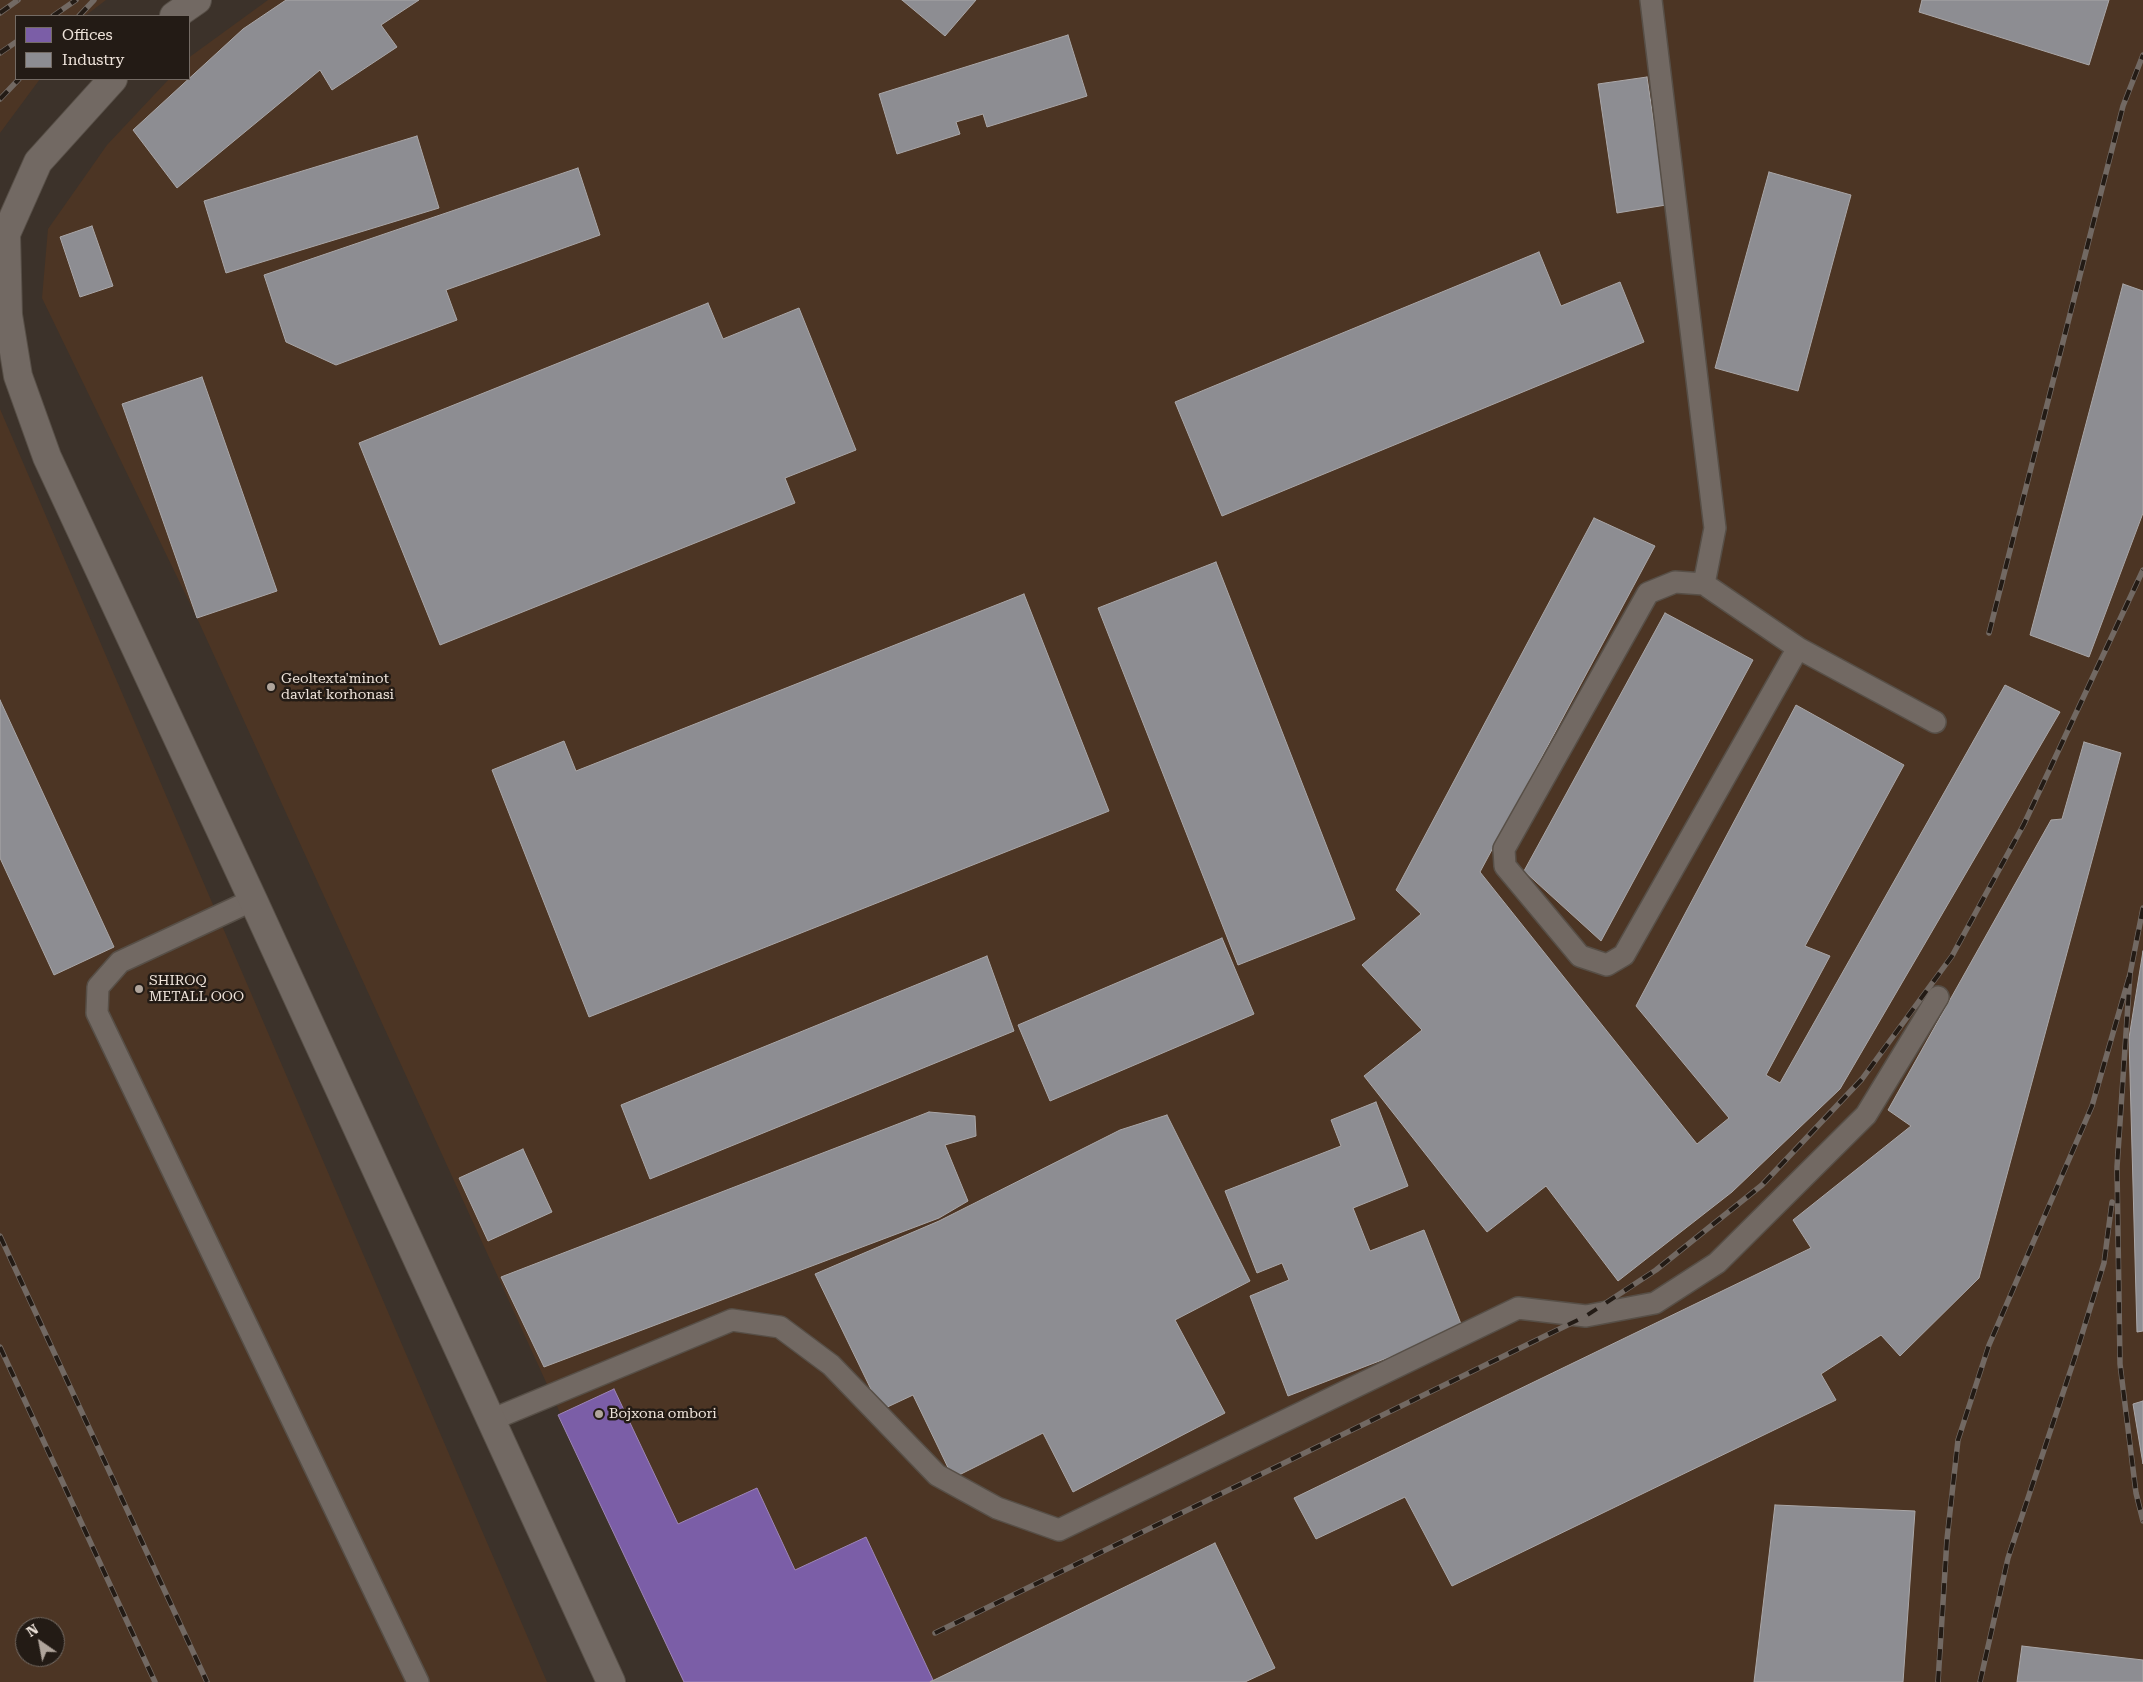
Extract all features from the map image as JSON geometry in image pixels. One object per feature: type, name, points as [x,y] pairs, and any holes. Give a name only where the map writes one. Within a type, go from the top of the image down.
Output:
[{"type":"street","points":[[175,15],[197,0]]},
{"type":"street","points":[[113,80],[38,162],[6,234],[8,315],[18,376],[47,456],[254,900],[611,1682]]},
{"type":"lane","points":[[1651,0],[1715,528],[1704,584]]},
{"type":"lane","points":[[1798,648],[1624,955],[1607,965],[1580,956],[1505,866],[1504,849],[1648,594],[1675,582],[1704,584],[1798,648],[1935,722]]},
{"type":"lane","points":[[254,900],[120,962],[98,987],[97,1013],[418,1682]]},
{"type":"lane","points":[[491,1420],[732,1320],[780,1327],[831,1365],[937,1475],[997,1508],[1059,1530],[1518,1308],[1586,1316],[1655,1303],[1718,1263],[1866,1114],[1938,997]]},
{"type":"shaded area","points":[[0,0],[106,0],[86,15],[15,15],[15,80],[39,80],[0,133]]},
{"type":"shaded area","points":[[268,0],[2143,0],[2143,1682],[683,1682],[197,618],[42,298],[48,229],[107,145],[168,80],[190,80],[191,56]]},
{"type":"shaded area","points":[[0,409],[547,1682],[0,1682]]},
{"type":"building: Offices","points":[[614,1389],[678,1524],[757,1488],[795,1570],[866,1537],[933,1680],[929,1682],[684,1682],[558,1415]]},
{"type":"building: Industry","points":[[286,0],[419,0],[381,25],[397,47],[332,90],[320,70],[177,188],[133,130],[187,80],[190,80],[190,78],[243,29]]},
{"type":"building: Industry","points":[[902,0],[976,0],[945,36]]},
{"type":"building: Industry","points":[[1922,0],[2109,0],[2089,65],[1919,12]]},
{"type":"building: Industry","points":[[1068,35],[1087,96],[987,127],[983,114],[956,122],[960,134],[897,154],[879,94]]},
{"type":"building: Industry","points":[[1647,77],[1666,205],[1617,213],[1598,84]]},
{"type":"building: Industry","points":[[417,136],[439,208],[226,273],[204,201]]},
{"type":"building: Industry","points":[[578,168],[600,235],[446,290],[457,320],[336,365],[286,342],[264,275]]},
{"type":"building: Industry","points":[[1769,172],[1851,195],[1798,391],[1715,368]]},
{"type":"building: Industry","points":[[92,226],[113,286],[80,297],[60,237]]},
{"type":"building: Industry","points":[[1539,252],[1561,306],[1620,282],[1644,342],[1222,516],[1175,402]]},
{"type":"building: Industry","points":[[2123,284],[2143,291],[2143,513],[2089,657],[2030,635]]},
{"type":"building: Industry","points":[[708,303],[723,339],[799,308],[856,450],[785,478],[795,503],[440,645],[359,443]]},
{"type":"building: Industry","points":[[202,377],[277,591],[197,618],[122,404]]},
{"type":"building: Industry","points":[[1594,518],[1655,546],[1480,872],[1697,1144],[1729,1118],[1636,1006],[1796,705],[1904,765],[1805,946],[1830,956],[1766,1075],[1780,1083],[2005,685],[2060,712],[1840,1089],[1732,1192],[1618,1281],[1546,1186],[1487,1232],[1364,1076],[1422,1030],[1362,965],[1421,914],[1396,890]]},
{"type":"building: Industry","points":[[1216,562],[1355,919],[1238,965],[1098,608]]},
{"type":"building: Industry","points":[[1024,594],[1109,811],[589,1017],[492,770],[564,741],[576,771]]},
{"type":"building: Industry","points":[[1665,613],[1753,660],[1601,941],[1524,871]]},
{"type":"building: Industry","points":[[0,700],[114,947],[54,975],[0,858]]},
{"type":"building: Industry","points":[[2084,742],[2121,753],[1979,1278],[1900,1356],[1881,1335],[1821,1374],[1836,1400],[1452,1586],[1405,1497],[1316,1539],[1294,1498],[1811,1248],[1793,1220],[1911,1126],[1888,1110],[2051,820],[2062,819]]},
{"type":"building: Industry","points":[[1222,938],[1254,1014],[1050,1101],[1018,1025]]},
{"type":"building: Industry","points":[[2143,951],[2143,1331],[2137,1332],[2129,1038]]},
{"type":"building: Industry","points":[[987,956],[1014,1031],[650,1179],[621,1105]]},
{"type":"building: Industry","points":[[1376,1102],[1408,1186],[1353,1208],[1370,1251],[1424,1230],[1463,1329],[1288,1396],[1250,1296],[1289,1280],[1282,1263],[1257,1273],[1225,1191],[1341,1146],[1331,1120]]},
{"type":"building: Industry","points":[[929,1112],[975,1116],[976,1136],[945,1145],[968,1201],[939,1218],[544,1367],[501,1277]]},
{"type":"building: Industry","points":[[1167,1115],[1250,1281],[1175,1320],[1225,1413],[1073,1492],[1043,1433],[953,1478],[913,1395],[881,1410],[815,1274],[939,1221],[1120,1130]]},
{"type":"building: Industry","points":[[523,1149],[552,1212],[488,1241],[459,1178]]},
{"type":"building: Industry","points":[[2143,1401],[2143,1464],[2133,1404]]},
{"type":"building: Industry","points":[[1775,1505],[1915,1511],[1903,1682],[1754,1682]]},
{"type":"building: Industry","points":[[1215,1543],[1275,1668],[1245,1682],[930,1682]]},
{"type":"building: Industry","points":[[2022,1646],[2143,1660],[2143,1682],[2017,1682]]},
{"type":"railway","points":[[0,13],[18,0]]},
{"type":"railway","points":[[54,15],[76,0]]},
{"type":"railway","points":[[80,15],[94,0]]},
{"type":"railway","points":[[0,53],[15,43]]},
{"type":"railway","points":[[1989,633],[2123,106],[2143,55]]},
{"type":"railway","points":[[0,99],[18,80]]},
{"type":"railway","points":[[935,1633],[1586,1316],[1656,1270],[1762,1185],[1862,1079],[1952,956],[2024,824],[2143,570]]},
{"type":"railway","points":[[2143,908],[2130,974],[2117,1167],[2120,1364],[2136,1493],[2143,1521]]},
{"type":"railway","points":[[1938,1682],[1947,1539],[1958,1440],[1989,1345],[2092,1106],[2130,974]]},
{"type":"railway","points":[[1980,1682],[2008,1558],[2075,1357],[2104,1263],[2112,1202]]},
{"type":"railway","points":[[0,1236],[207,1682]]},
{"type":"railway","points":[[0,1347],[155,1682]]},
{"type":"place","name":"Geoltexta'minot davlat korhonasi","points":[[271,687]]},
{"type":"place","name":"SHIROQ METALL ООО","points":[[139,989]]},
{"type":"place","name":"Bojxona ombori","points":[[599,1414]]}]
